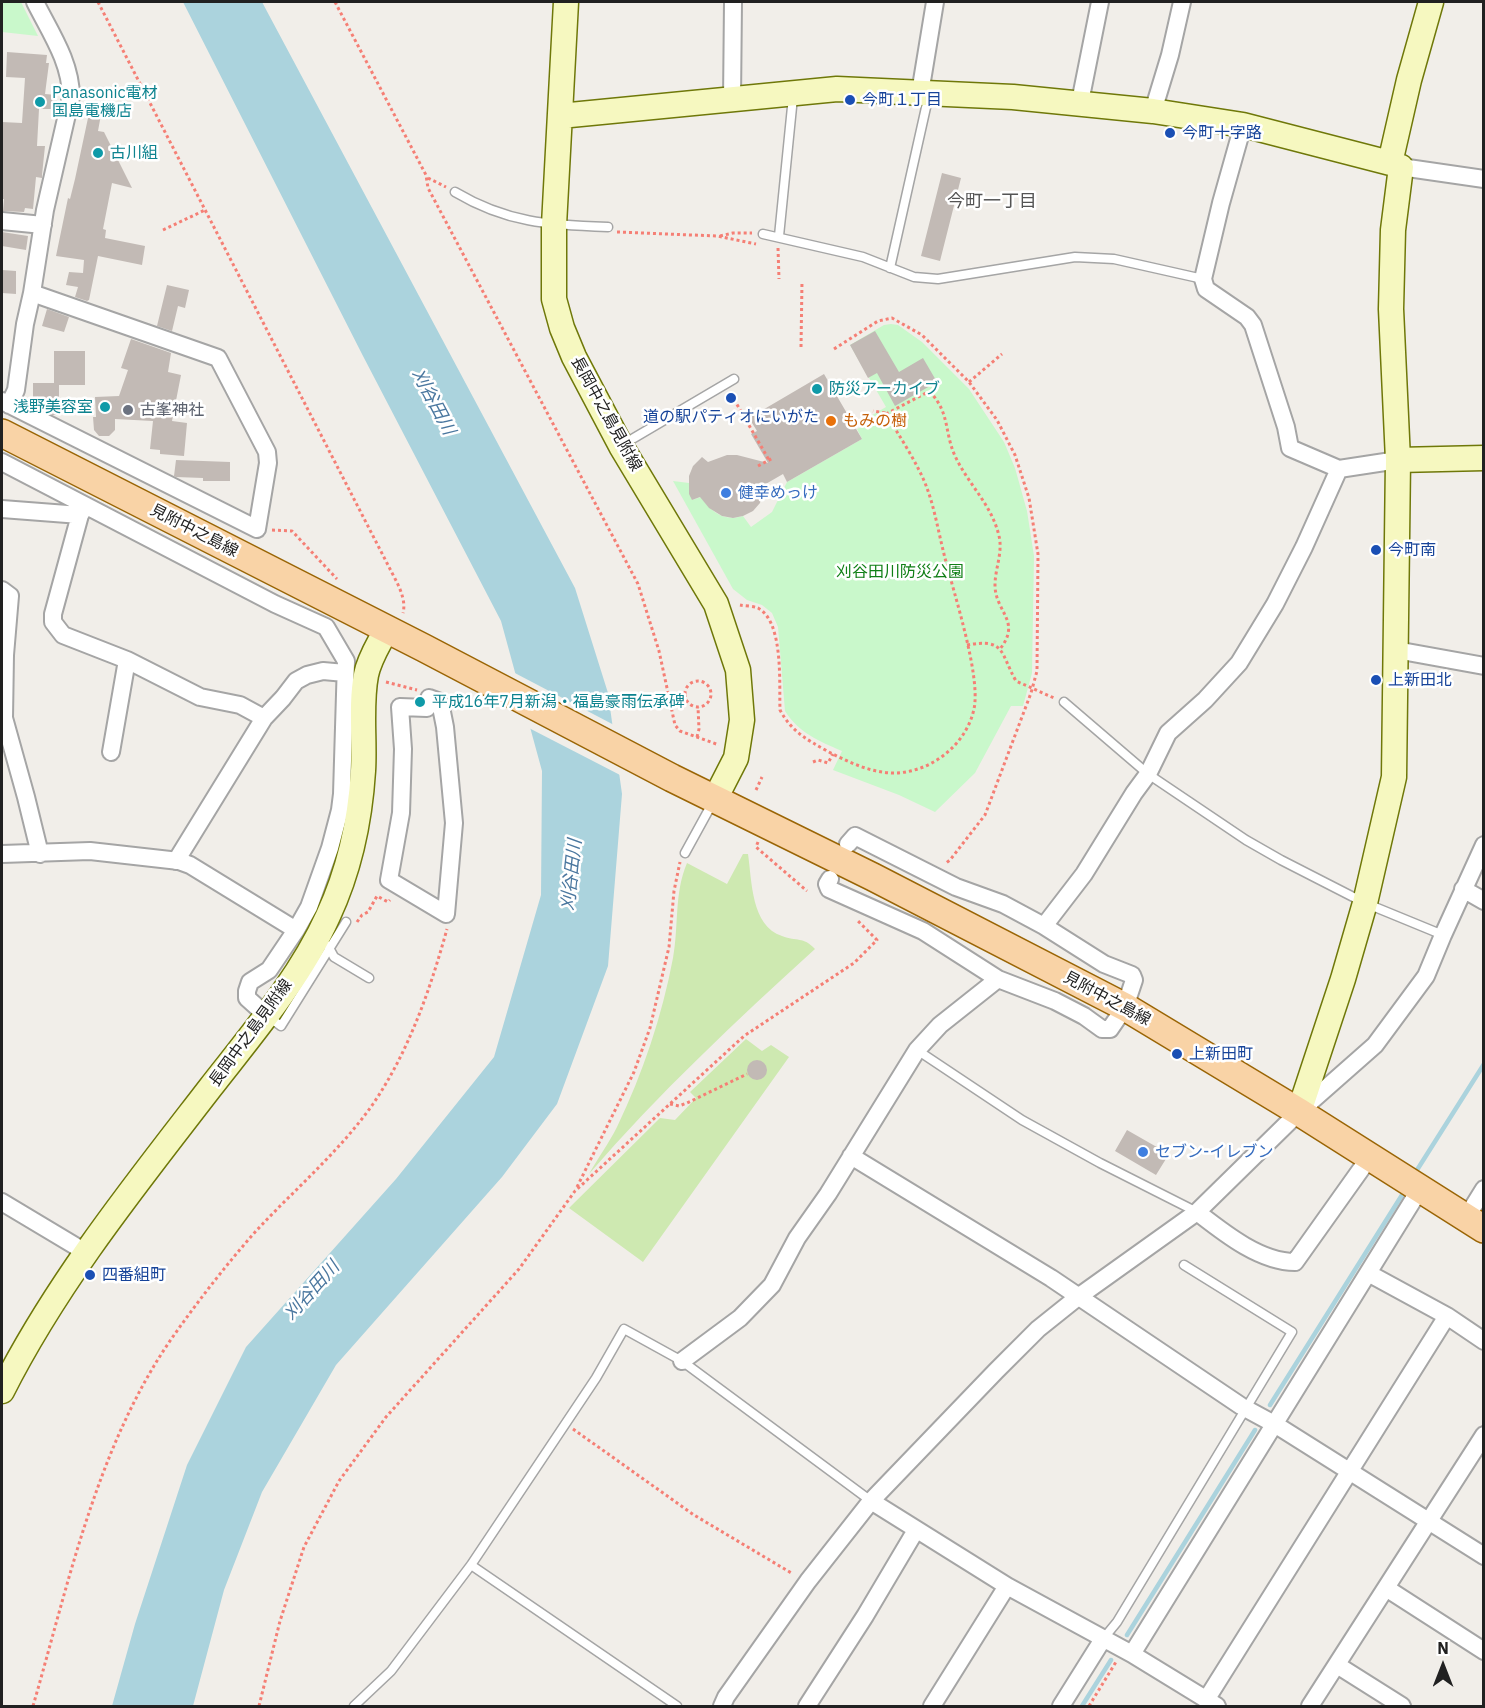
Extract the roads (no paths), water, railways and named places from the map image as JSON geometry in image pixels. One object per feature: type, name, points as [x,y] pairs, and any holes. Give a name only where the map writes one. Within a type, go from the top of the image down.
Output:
[{"type":"main road","name":"見附中之島線","points":[[2,433],[393,623],[424,648],[672,778],[1125,1007],[1299,1112],[1475,1223]]},
{"type":"street","points":[[32,293],[218,358],[267,452],[268,464],[255,533],[5,403],[16,390],[43,225],[70,97],[71,80],[67,65],[35,2]]},
{"type":"street","name":"長岡中之島見附線","points":[[566,2],[554,225],[554,299],[562,328],[574,357],[621,446],[716,604],[738,670],[742,720],[738,750],[731,771],[715,799]]},
{"type":"street","points":[[732,100],[733,2]]},
{"type":"street","points":[[925,93],[935,2]]},
{"type":"street","points":[[1080,102],[1100,2]]},
{"type":"street","points":[[1153,111],[1170,55],[1182,2]]},
{"type":"street","points":[[1299,1112],[1365,903],[1394,777],[1398,460],[1391,309],[1396,165],[1409,80],[1431,2]]},
{"type":"street","points":[[560,116],[837,89],[1013,97],[1080,102],[1243,125],[1396,165],[1484,179]]},
{"type":"street","points":[[1243,125],[1203,279],[1206,289],[1247,317],[1253,325],[1286,427],[1290,448],[1339,468],[1398,460],[1484,458]]},
{"type":"street","points":[[2,221],[43,225]]},
{"type":"street","points":[[2,462],[83,510],[233,578],[326,627],[346,661],[340,810],[330,848],[309,907],[314,939]]},
{"type":"street","points":[[1044,926],[1084,874],[1148,774],[1167,734],[1205,700],[1239,663],[1275,604],[1324,505],[1339,468]]},
{"type":"street","points":[[2,509],[83,510]]},
{"type":"street","points":[[83,510],[53,614],[53,622],[63,635],[127,660],[200,697],[240,705],[264,718]]},
{"type":"street","points":[[2,590],[10,596],[5,655],[4,718],[40,854]]},
{"type":"street","name":"長岡中之島見附線","points":[[2,1391],[40,1323],[87,1253],[266,1015],[328,915],[351,847],[360,806],[366,677],[372,657],[393,623]]},
{"type":"street","points":[[1395,650],[1484,666]]},
{"type":"street","points":[[111,752],[127,660]]},
{"type":"street","points":[[176,861],[264,718],[296,681],[307,675],[323,671],[345,673]]},
{"type":"street","points":[[429,698],[440,702],[445,727],[454,823],[446,915],[400,887],[389,880],[401,813],[403,749],[400,707],[427,708],[429,698]]},
{"type":"street","points":[[830,879],[827,884],[829,889],[923,931],[998,979],[1055,1001],[1084,1016],[1101,1029],[1110,1029],[1125,1007],[1133,986],[1132,975],[1104,964],[1044,926],[1003,904],[956,888],[855,836],[848,844]]},
{"type":"street","points":[[722,1707],[726,1697],[808,1581],[871,1501],[934,1433],[1038,1329],[1078,1297],[1197,1212],[1299,1112],[1375,1046],[1426,976],[1484,845]]},
{"type":"street","points":[[2,854],[90,851],[176,861],[190,865],[314,939]]},
{"type":"street","points":[[1463,889],[1484,901]]},
{"type":"street","points":[[266,1015],[247,998],[250,982],[314,939]]},
{"type":"street","points":[[682,1361],[740,1318],[772,1285],[797,1238],[828,1194],[917,1050],[939,1025],[998,979]]},
{"type":"street","points":[[851,1156],[1051,1278],[1246,1409],[1276,1425],[1484,1556]]},
{"type":"street","points":[[1197,1212],[1232,1239],[1281,1262],[1295,1262],[1369,1158]]},
{"type":"street","points":[[1128,1652],[1276,1425],[1420,1189]]},
{"type":"street","points":[[1475,1223],[1484,1189]]},
{"type":"street","points":[[2,1202],[87,1253]]},
{"type":"street","points":[[1368,1273],[1447,1316],[1484,1341]]},
{"type":"street","points":[[871,1501],[1006,1586],[1128,1652],[1212,1703],[1348,1470],[1447,1316]]},
{"type":"street","points":[[1310,1707],[1483,1438]]},
{"type":"street","points":[[807,1707],[866,1616],[916,1530]]},
{"type":"street","points":[[932,1707],[1006,1586]]},
{"type":"street","points":[[1386,1588],[1484,1652]]},
{"type":"street","points":[[1061,1707],[1103,1639]]},
{"type":"street","points":[[1336,1665],[1401,1707]]},
{"type":"lane","points":[[779,236],[794,93]]},
{"type":"lane","points":[[890,268],[925,93]]},
{"type":"lane","points":[[455,192],[511,218],[554,225],[608,227]]},
{"type":"lane","points":[[763,234],[863,257],[914,277],[938,279],[1075,257],[1114,259],[1203,279]]},
{"type":"lane","points":[[621,446],[734,380]]},
{"type":"lane","points":[[1064,702],[1148,774],[1246,840],[1281,861],[1365,903],[1443,935]]},
{"type":"lane","points":[[685,853],[715,799]]},
{"type":"lane","points":[[350,924],[314,939],[334,957],[369,978]]},
{"type":"lane","points":[[917,1050],[1022,1120],[1117,1172],[1197,1212]]},
{"type":"lane","points":[[1103,1639],[1117,1622],[1293,1332],[1184,1265]]},
{"type":"lane","points":[[354,1707],[391,1671],[471,1565],[596,1378],[624,1329],[682,1361],[871,1501]]},
{"type":"lane","points":[[471,1565],[677,1707]]},
{"type":"water","name":"刈谷田川","points":[[183,2],[262,2],[575,588],[608,693],[622,794],[608,966],[557,1104],[502,1177],[336,1365],[262,1492],[224,1590],[193,1706],[112,1706],[135,1624],[187,1465],[246,1347],[396,1179],[494,1057],[541,895],[542,771],[501,621]]},
{"type":"waterway","points":[[1417,1170],[1484,1064]]},
{"type":"waterway","points":[[1270,1405],[1402,1195]]},
{"type":"waterway","points":[[1127,1635],[1255,1430]]},
{"type":"waterway","points":[[1082,1706],[1111,1660]]},
{"type":"place","name":"今町１丁目","points":[[850,100]]},
{"type":"place","name":"Panasonic電材 国島電機店","points":[[40,102]]},
{"type":"place","name":"今町十字路","points":[[1170,133]]},
{"type":"place","name":"古川組","points":[[98,153]]},
{"type":"place","name":"防災アーカイブ","points":[[817,389]]},
{"type":"place","name":"道の駅パティオにいがた","points":[[731,398]]},
{"type":"place","name":"浅野美容室","points":[[105,407]]},
{"type":"place","name":"古峯神社","points":[[128,410]]},
{"type":"place","name":"もみの樹","points":[[831,421]]},
{"type":"place","name":"健幸めっけ","points":[[726,493]]},
{"type":"place","name":"今町南","points":[[1376,550]]},
{"type":"place","name":"上新田北","points":[[1376,680]]},
{"type":"place","name":"平成16年7月新潟・福島豪雨伝承碑","points":[[420,702]]},
{"type":"place","name":"上新田町","points":[[1177,1054]]},
{"type":"place","name":"セブン-イレブン","points":[[1143,1152]]},
{"type":"place","name":"四番組町","points":[[90,1275]]},
{"type":"district","name":"今町一丁目","points":[[992,202]]},
{"type":"park label","name":"刈谷田川防災公園","points":[[900,572]]}]
